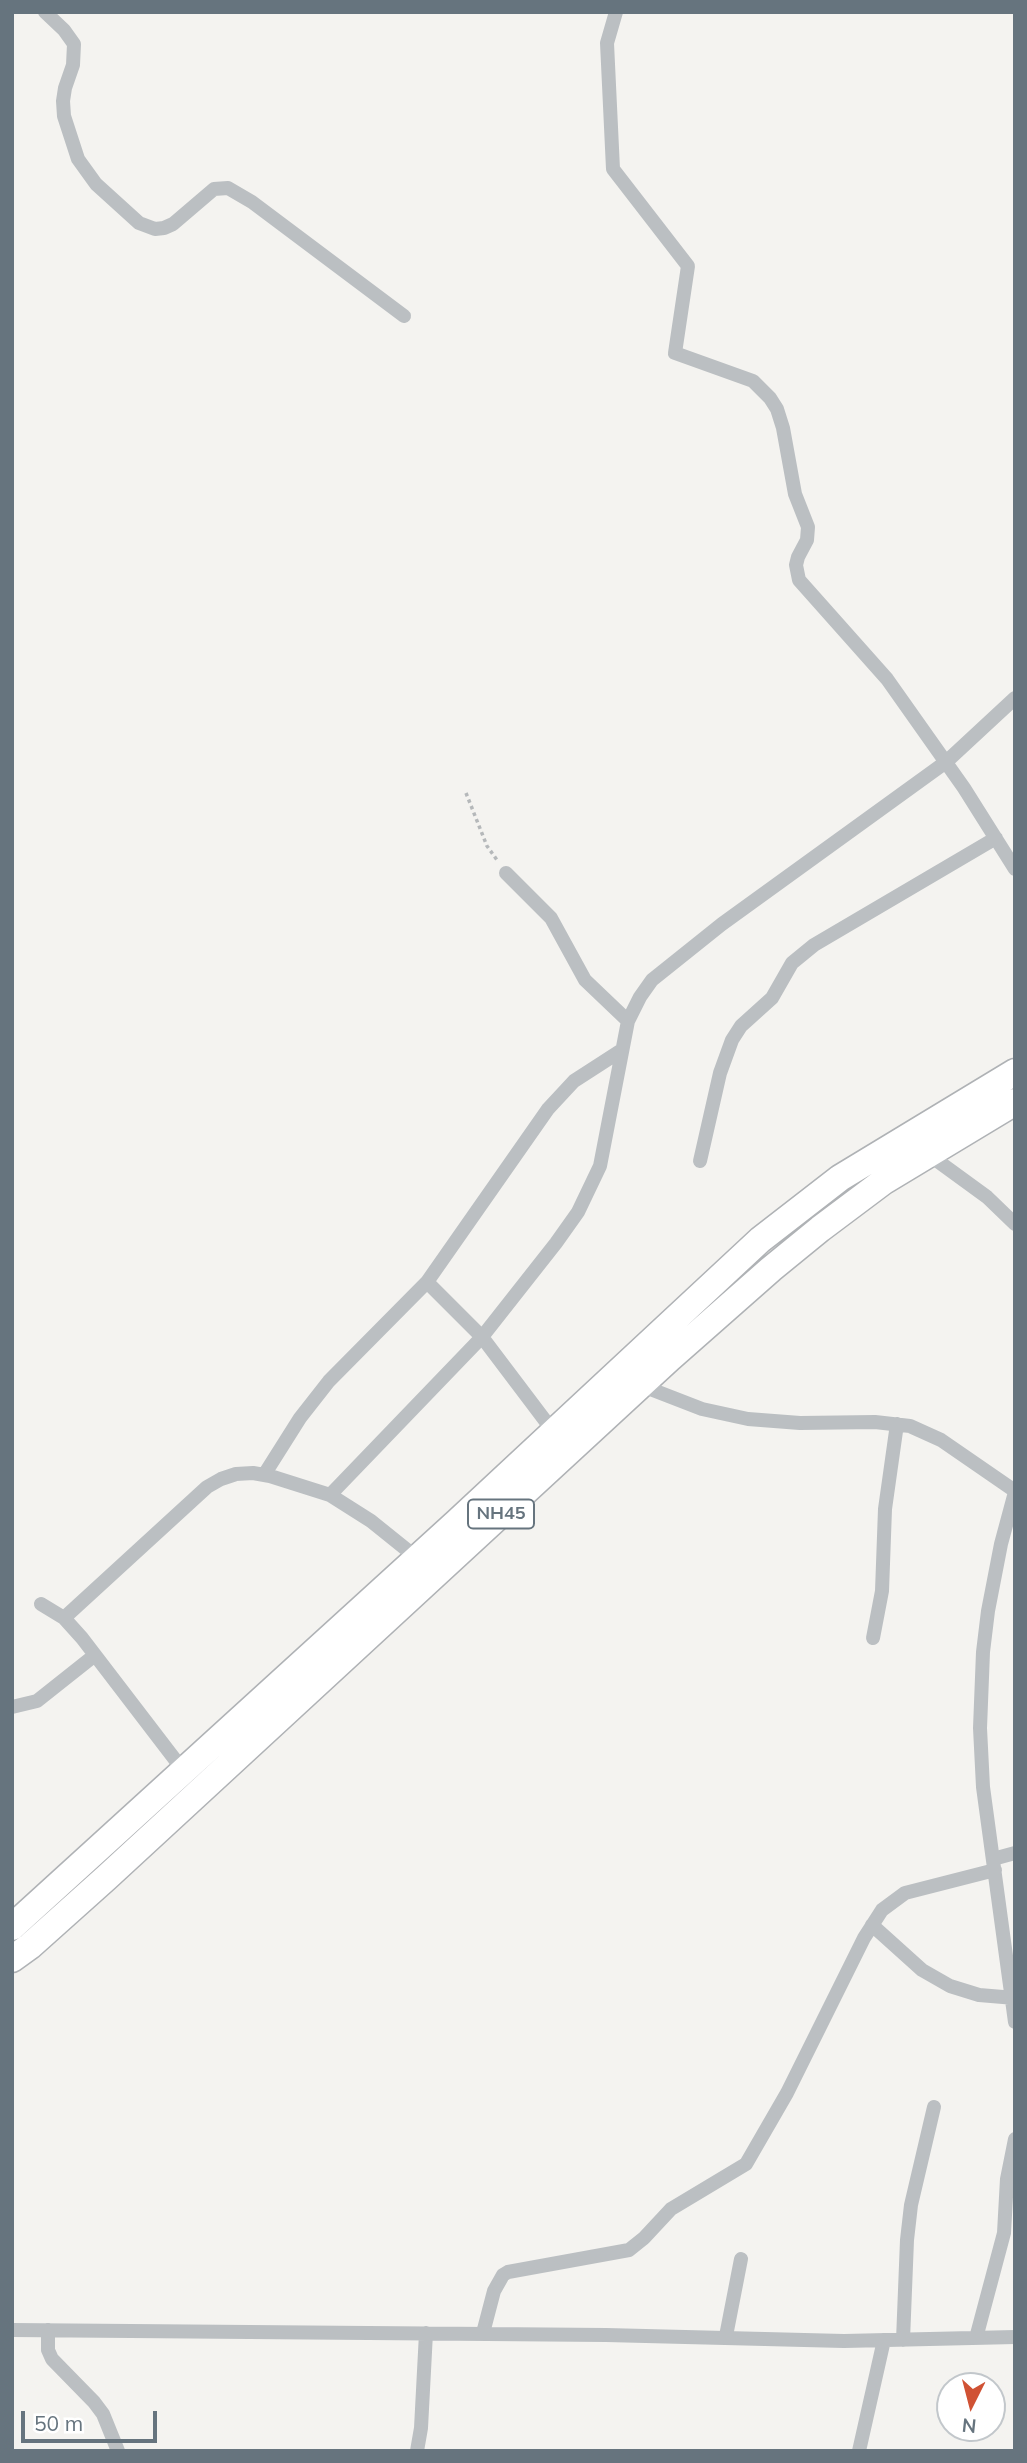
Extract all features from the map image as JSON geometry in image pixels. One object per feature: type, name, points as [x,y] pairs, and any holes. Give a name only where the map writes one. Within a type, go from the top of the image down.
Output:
[{"type":"highway","name":"NH45","points":[[12,1927],[417,1558],[760,1240],[799,1209],[883,1151],[1015,1073]]},
{"type":"highway","name":"NH45","points":[[12,1959],[106,1878],[640,1385],[820,1229],[884,1181],[1015,1102]]},
{"type":"street","points":[[46,12],[74,44],[73,65],[65,88],[64,117],[78,159],[96,184],[139,223],[155,229],[164,229],[214,189],[228,188],[252,202],[404,316]]},
{"type":"street","points":[[616,12],[607,43],[613,169],[688,266],[676,353],[753,381],[770,398],[783,428],[795,494],[808,527],[807,540],[796,565],[799,580],[870,659],[946,762],[1015,869]]},
{"type":"street","points":[[330,1495],[482,1337],[556,1243],[590,1188],[600,1166],[628,1021],[652,980],[946,762],[1015,698]]},
{"type":"street","points":[[700,1161],[720,1073],[732,1041],[741,1026],[772,998],[792,963],[814,945],[996,838]]},
{"type":"street","points":[[506,873],[551,918],[585,980],[628,1021]]},
{"type":"street","points":[[264,1475],[300,1418],[329,1381],[427,1282],[548,1109],[575,1081],[622,1050]]},
{"type":"street","points":[[928,1154],[987,1198],[1015,1224]]},
{"type":"street","points":[[427,1282],[482,1337],[553,1431]]},
{"type":"street","points":[[640,1385],[702,1409],[748,1419],[800,1423],[897,1424],[926,1432],[1015,1491],[988,1611],[980,1695],[981,1758],[1015,2022]]},
{"type":"street","points":[[873,1638],[882,1591],[885,1509],[897,1424]]},
{"type":"street","points":[[64,1618],[207,1487],[236,1474],[264,1475],[330,1495],[371,1521],[417,1558]]},
{"type":"street","points":[[41,1604],[64,1618],[183,1770]]},
{"type":"street","points":[[12,1707],[37,1701],[95,1655]]},
{"type":"street","points":[[483,2333],[494,2291],[502,2275],[629,2250],[671,2210],[746,2164],[787,2093],[872,1925],[890,1903],[905,1893],[994,1864],[1015,1853]]},
{"type":"street","points":[[872,1925],[922,1970],[950,1986],[979,1995],[1013,1998]]},
{"type":"street","points":[[903,2340],[911,2205],[934,2107]]},
{"type":"street","points":[[976,2338],[1004,2232],[1007,2179],[1015,2139]]},
{"type":"street","points":[[726,2336],[741,2259]]},
{"type":"street","points":[[12,2330],[726,2336],[844,2341],[1015,2337]]},
{"type":"street","points":[[48,2330],[51,2359],[99,2408],[118,2451]]},
{"type":"street","points":[[416,2451],[421,2428],[426,2333]]},
{"type":"street","points":[[859,2451],[884,2340]]},
{"type":"path","points":[[466,793],[487,846],[506,873]]}]
